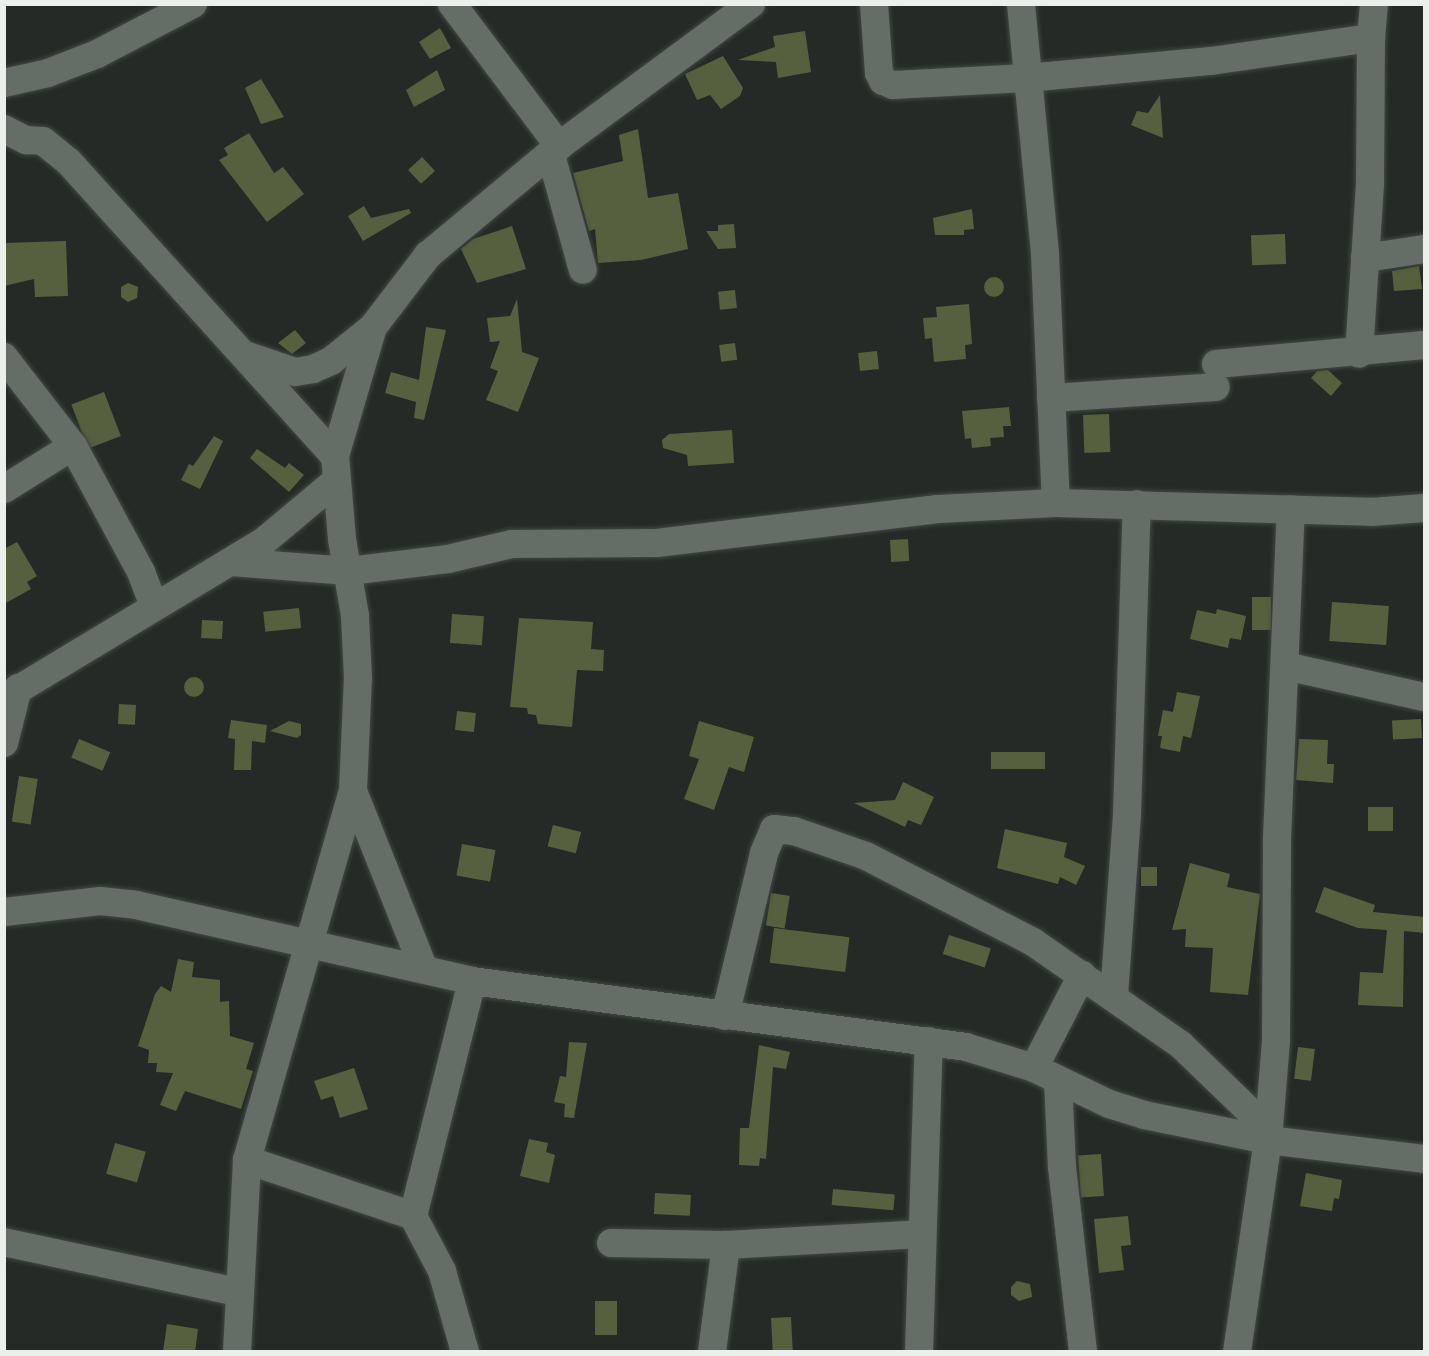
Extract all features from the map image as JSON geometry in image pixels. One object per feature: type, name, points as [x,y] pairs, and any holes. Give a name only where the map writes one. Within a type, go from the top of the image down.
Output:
[{"type":"street","points":[[4,82],[48,73],[96,54],[193,4]]},
{"type":"street","points":[[452,4],[555,151],[583,270]]},
{"type":"street","points":[[244,354],[295,372],[313,369],[331,361],[373,327],[428,255],[555,151],[751,4]]},
{"type":"street","points":[[874,4],[883,81],[893,86],[1027,78],[1211,61],[1371,38]]},
{"type":"street","points":[[1021,4],[1046,254],[1056,503]]},
{"type":"street","points":[[1359,354],[1365,258],[1374,4]]},
{"type":"street","points":[[12,140],[43,141],[68,161],[244,354],[336,469]]},
{"type":"street","points":[[1365,258],[1425,249]]},
{"type":"street","points":[[237,1352],[238,1292],[247,1160],[269,1077],[312,944],[353,791],[358,678],[349,571],[336,469],[373,327]]},
{"type":"street","points":[[1051,398],[1425,345]]},
{"type":"street","points":[[4,357],[73,446],[141,572],[154,606]]},
{"type":"street","points":[[4,489],[73,446]]},
{"type":"street","points":[[4,744],[11,693],[231,562],[300,513],[336,469]]},
{"type":"street","points":[[231,562],[349,571],[448,559],[512,544],[657,543],[938,509],[1056,503],[1371,512],[1425,508]]},
{"type":"street","points":[[1114,996],[1128,804],[1137,504]]},
{"type":"street","points":[[1237,1352],[1268,1134],[1276,1041],[1277,839],[1291,508]]},
{"type":"street","points":[[1285,666],[1425,697]]},
{"type":"street","points":[[353,791],[424,969]]},
{"type":"street","points":[[725,1016],[764,853],[774,829],[794,831],[866,856],[1033,942],[1114,996],[1203,1063],[1268,1134]]},
{"type":"street","points":[[4,912],[112,902],[182,914],[472,981],[929,1041],[993,1054],[1046,1074],[1109,1104],[1144,1115],[1425,1159]]},
{"type":"street","points":[[1083,975],[1046,1074],[1062,1167],[1083,1352]]},
{"type":"street","points":[[465,1352],[442,1271],[413,1216],[472,981]]},
{"type":"street","points":[[919,1352],[929,1041]]},
{"type":"street","points":[[247,1160],[413,1216]]},
{"type":"street","points":[[611,1243],[726,1245],[921,1234]]},
{"type":"street","points":[[4,1242],[238,1292]]},
{"type":"street","points":[[712,1352],[726,1245]]},
{"type":"building","points":[[440,28],[451,48],[430,59],[419,42]]},
{"type":"building","points":[[805,31],[811,72],[778,78],[776,62],[738,60],[775,47],[773,36]]},
{"type":"building","points":[[723,56],[743,88],[740,96],[721,109],[710,95],[697,100],[685,74]]},
{"type":"building","points":[[437,70],[445,90],[414,107],[406,90]]},
{"type":"building","points":[[261,79],[284,117],[261,124],[245,88]]},
{"type":"building","points":[[1160,95],[1163,138],[1131,125],[1137,111],[1148,113]]},
{"type":"building","points":[[638,129],[648,198],[678,193],[688,249],[641,260],[598,263],[595,229],[589,231],[573,173],[623,161],[619,135]]},
{"type":"building","points":[[249,133],[274,173],[283,167],[304,194],[267,222],[219,160],[228,155],[224,148]]},
{"type":"building","points":[[422,157],[435,171],[421,184],[408,170]]},
{"type":"building","points":[[364,206],[371,218],[409,209],[411,213],[363,241],[348,216]]},
{"type":"building","points":[[972,209],[974,229],[964,230],[964,235],[935,235],[933,218]]},
{"type":"building","points":[[734,224],[736,248],[718,249],[706,231],[718,231],[718,225]]},
{"type":"building","points":[[512,226],[526,269],[477,283],[461,249],[473,239]]},
{"type":"building","points":[[1285,234],[1286,264],[1252,265],[1251,235]]},
{"type":"building","points":[[66,241],[68,296],[35,297],[34,279],[4,286],[4,243]]},
{"type":"building","points":[[1419,266],[1422,289],[1394,291],[1392,271]]},
{"type":"building","points":[[994,277],[1001,280],[1004,287],[1001,294],[994,297],[987,294],[984,287],[987,280]]},
{"type":"building","points":[[128,283],[138,287],[137,298],[128,302],[121,297],[121,287]]},
{"type":"building","points":[[735,290],[737,308],[720,310],[718,292]]},
{"type":"building","points":[[517,299],[522,352],[539,358],[518,412],[486,400],[498,371],[490,368],[500,341],[490,342],[487,318],[510,316]]},
{"type":"building","points":[[969,304],[972,344],[965,345],[966,359],[934,362],[932,338],[925,339],[923,318],[937,317],[936,307]]},
{"type":"building","points":[[426,327],[446,330],[424,420],[414,418],[416,402],[385,393],[391,372],[419,380]]},
{"type":"building","points":[[295,330],[306,343],[292,354],[278,343]]},
{"type":"building","points":[[735,343],[737,360],[721,362],[719,345]]},
{"type":"building","points":[[877,351],[879,369],[860,371],[858,353]]},
{"type":"building","points":[[1328,370],[1342,383],[1331,396],[1311,378],[1317,371]]},
{"type":"building","points":[[104,392],[121,436],[88,448],[71,405]]},
{"type":"building","points":[[1009,407],[1011,426],[1003,426],[1004,437],[990,438],[991,446],[972,448],[971,438],[965,439],[962,411]]},
{"type":"building","points":[[1109,414],[1110,452],[1084,453],[1083,415]]},
{"type":"building","points":[[732,430],[734,463],[688,466],[687,455],[663,448],[662,440],[669,434]]},
{"type":"building","points":[[214,436],[223,441],[200,489],[181,480],[189,464],[193,466]]},
{"type":"building","points":[[257,449],[285,468],[289,463],[304,475],[289,492],[250,458]]},
{"type":"building","points":[[908,539],[909,561],[891,562],[890,540]]},
{"type":"building","points":[[17,542],[37,576],[27,582],[31,589],[4,604],[4,549]]},
{"type":"building","points":[[1252,597],[1271,597],[1271,630],[1252,630]]},
{"type":"building","points":[[1332,602],[1389,606],[1386,645],[1329,641]]},
{"type":"building","points":[[299,608],[301,628],[265,632],[263,612]]},
{"type":"building","points":[[1217,609],[1246,616],[1241,640],[1230,638],[1228,648],[1190,639],[1197,610],[1216,614]]},
{"type":"building","points":[[452,614],[484,616],[482,645],[450,643]]},
{"type":"building","points":[[519,618],[593,622],[591,649],[604,650],[603,671],[577,670],[572,727],[538,724],[536,715],[528,714],[527,708],[510,707]]},
{"type":"building","points":[[202,620],[223,621],[222,639],[201,638]]},
{"type":"building","points":[[194,677],[201,680],[204,687],[201,694],[194,697],[187,694],[184,687],[187,680]]},
{"type":"building","points":[[1177,692],[1200,696],[1191,738],[1183,736],[1180,752],[1160,748],[1162,736],[1158,736],[1163,710],[1173,712]]},
{"type":"building","points":[[119,704],[136,705],[135,725],[118,724]]},
{"type":"building","points":[[457,711],[476,713],[474,732],[455,730]]},
{"type":"building","points":[[1421,719],[1422,738],[1393,739],[1392,721]]},
{"type":"building","points":[[231,720],[267,725],[265,743],[252,741],[251,770],[234,770],[235,739],[228,738]]},
{"type":"building","points":[[289,721],[301,724],[301,735],[297,738],[270,731]]},
{"type":"building","points":[[699,721],[754,737],[744,772],[729,767],[714,810],[684,799],[699,759],[689,756]]},
{"type":"building","points":[[79,739],[110,752],[102,771],[71,757]]},
{"type":"building","points":[[1299,739],[1328,740],[1327,764],[1334,764],[1333,783],[1296,780]]},
{"type":"building","points":[[991,752],[1045,752],[1045,769],[991,769]]},
{"type":"building","points":[[19,776],[38,779],[31,824],[12,821]]},
{"type":"building","points":[[903,782],[934,797],[921,825],[908,820],[905,827],[854,803],[895,800]]},
{"type":"building","points":[[1368,807],[1393,807],[1393,831],[1368,831]]},
{"type":"building","points":[[553,825],[581,832],[576,853],[548,846]]},
{"type":"building","points":[[1005,829],[1067,843],[1064,857],[1085,866],[1076,885],[1060,877],[1058,884],[997,868]]},
{"type":"building","points":[[462,844],[495,850],[490,881],[456,876]]},
{"type":"building","points":[[1190,863],[1230,874],[1227,887],[1260,894],[1248,995],[1210,992],[1213,948],[1185,947],[1186,929],[1172,930]]},
{"type":"building","points":[[1141,867],[1157,867],[1157,886],[1141,886]]},
{"type":"building","points":[[1324,887],[1375,905],[1373,912],[1425,917],[1425,933],[1404,931],[1403,1007],[1358,1005],[1360,972],[1383,973],[1387,930],[1358,928],[1315,912]]},
{"type":"building","points":[[771,893],[790,896],[785,929],[766,926]]},
{"type":"building","points":[[774,928],[849,937],[845,972],[770,963]]},
{"type":"building","points":[[949,935],[991,949],[985,968],[943,954]]},
{"type":"building","points":[[178,959],[194,962],[192,977],[220,980],[220,1002],[229,1001],[230,1036],[254,1043],[246,1069],[253,1071],[241,1109],[185,1091],[176,1111],[160,1105],[173,1073],[156,1072],[157,1063],[148,1063],[149,1050],[138,1046],[155,994],[161,986],[171,992]]},
{"type":"building","points":[[569,1042],[587,1043],[574,1118],[564,1117],[565,1104],[554,1102],[560,1076],[566,1077]]},
{"type":"building","points":[[759,1045],[790,1052],[786,1069],[773,1067],[766,1159],[760,1158],[759,1166],[739,1165],[740,1128],[749,1128]]},
{"type":"building","points":[[1298,1047],[1315,1049],[1311,1081],[1294,1079]]},
{"type":"building","points":[[354,1068],[368,1109],[340,1118],[333,1096],[321,1100],[314,1081]]},
{"type":"building","points":[[529,1139],[548,1143],[546,1152],[555,1155],[549,1183],[520,1176]]},
{"type":"building","points":[[115,1143],[146,1152],[137,1183],[106,1174]]},
{"type":"building","points":[[1101,1154],[1104,1196],[1081,1198],[1078,1156]]},
{"type":"building","points":[[1306,1173],[1342,1180],[1339,1199],[1334,1198],[1332,1211],[1300,1206]]},
{"type":"building","points":[[833,1189],[895,1194],[893,1210],[832,1205]]},
{"type":"building","points":[[655,1193],[691,1195],[690,1216],[654,1214]]},
{"type":"building","points":[[1128,1216],[1131,1245],[1121,1246],[1124,1270],[1099,1273],[1094,1219]]},
{"type":"building","points":[[1017,1281],[1030,1284],[1032,1297],[1019,1301],[1011,1295],[1011,1287]]},
{"type":"building","points":[[595,1301],[617,1301],[617,1335],[595,1335]]},
{"type":"building","points":[[791,1317],[793,1352],[773,1352],[771,1318]]},
{"type":"building","points":[[167,1324],[198,1329],[195,1352],[163,1352]]}]
